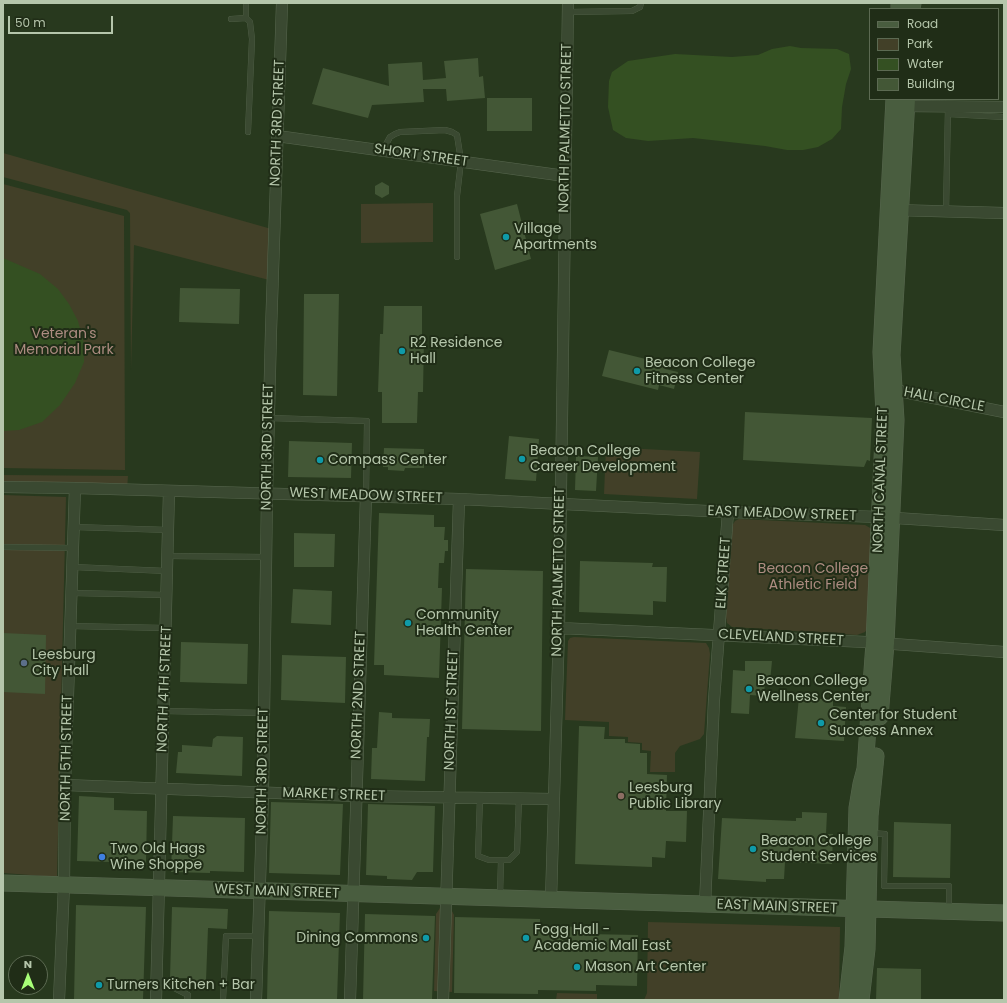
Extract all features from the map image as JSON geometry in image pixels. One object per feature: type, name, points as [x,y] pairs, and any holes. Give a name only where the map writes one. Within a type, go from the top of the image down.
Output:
[{"type":"street","name":"NORTH 3RD STREET","points":[[256,1000],[263,792],[267,493],[282,3]]},
{"type":"street","name":"NORTH PALMETTO STREET","points":[[551,900],[559,628],[568,7]]},
{"type":"street","points":[[900,103],[948,110],[1004,107]]},
{"type":"street","name":"NORTH CANAL STREET","points":[[861,909],[863,832],[857,808],[865,769],[880,643],[885,518],[884,414],[889,390],[881,352],[894,210],[900,103]]},
{"type":"street","name":"SHORT STREET","points":[[277,136],[565,176]]},
{"type":"street","points":[[894,210],[1004,213]]},
{"type":"street","name":"HALL CIRCLE","points":[[889,390],[1004,412]]},
{"type":"street","name":"WEST MEADOW STREET","points":[[3,487],[366,496],[560,504]]},
{"type":"street","name":"NORTH 5TH STREET","points":[[59,1000],[64,885],[65,784],[75,488]]},
{"type":"street","name":"NORTH 4TH STREET","points":[[156,1000],[169,491]]},
{"type":"street","name":"NORTH 2ND STREET","points":[[350,1000],[352,894],[366,496]]},
{"type":"street","name":"NORTH 1ST STREET","points":[[444,1000],[458,499]]},
{"type":"street","name":"EAST MEADOW STREET","points":[[560,504],[885,518],[1004,525]]},
{"type":"street","name":"ELK STREET","points":[[705,905],[719,634],[728,512]]},
{"type":"street","name":"CLEVELAND STREET","points":[[559,628],[719,634],[1004,652]]},
{"type":"street","name":"MARKET STREET","points":[[65,784],[356,796],[554,799]]},
{"type":"street","name":"WEST MAIN STREET","points":[[3,883],[551,900]]},
{"type":"street","name":"EAST MAIN STREET","points":[[551,900],[1004,913]]},
{"type":"street","points":[[847,1000],[853,947],[861,909]]},
{"type":"street","points":[[861,909],[867,948],[861,1000]]},
{"type":"lane","points":[[246,3],[246,18],[250,22],[252,39],[248,132]]},
{"type":"lane","points":[[568,7],[632,11],[640,6],[641,3]]},
{"type":"lane","points":[[231,19],[246,18]]},
{"type":"lane","points":[[946,212],[948,110],[1004,117]]},
{"type":"lane","points":[[383,150],[387,140],[394,134],[400,132],[445,130],[457,135],[461,161],[457,196],[457,257]]},
{"type":"lane","points":[[269,418],[366,421],[366,496]]},
{"type":"lane","points":[[74,526],[168,530]]},
{"type":"lane","points":[[3,547],[73,548]]},
{"type":"lane","points":[[168,556],[266,557]]},
{"type":"lane","points":[[73,567],[168,571]]},
{"type":"lane","points":[[72,593],[167,595]]},
{"type":"lane","points":[[70,626],[166,628]]},
{"type":"lane","points":[[164,711],[264,713]]},
{"type":"lane","points":[[480,798],[478,856],[489,860],[509,860],[518,852],[519,798]]},
{"type":"lane","points":[[863,832],[885,834],[884,886],[949,886],[949,912]]},
{"type":"lane","points":[[500,899],[501,860]]},
{"type":"lane","points":[[224,1000],[226,936],[258,936]]},
{"type":"lane","points":[[157,979],[188,995],[187,1000]]},
{"type":"green space","points":[[3,153],[275,230],[273,281],[134,245],[131,370],[130,213],[127,210],[3,177]]},
{"type":"green space","name":"Veteran's Memorial Park","points":[[3,184],[124,216],[125,470],[3,468]]},
{"type":"green space","points":[[433,203],[433,242],[361,243],[361,204]]},
{"type":"green space","points":[[606,447],[700,452],[697,499],[604,494]]},
{"type":"green space","points":[[3,475],[128,476],[127,489],[3,484]]},
{"type":"green space","points":[[3,495],[66,497],[57,877],[3,873]]},
{"type":"green space","name":"Beacon College Athletic Field","points":[[739,519],[865,525],[872,529],[869,626],[865,632],[857,635],[732,627],[727,623],[726,617],[732,526],[735,521]]},
{"type":"green space","points":[[570,638],[706,643],[710,654],[704,734],[700,739],[680,746],[675,753],[675,772],[650,772],[651,751],[642,750],[642,743],[628,742],[628,737],[609,736],[609,722],[565,720],[568,641]]},
{"type":"green space","points":[[445,906],[451,909],[454,915],[452,992],[434,991],[436,914],[440,908]]},
{"type":"green space","points":[[648,922],[840,927],[839,1000],[644,1000],[647,993]]},
{"type":"green space","points":[[557,993],[597,994],[597,1000],[556,1000]]},
{"type":"water","points":[[790,46],[801,48],[837,49],[849,54],[851,69],[846,84],[842,107],[841,129],[832,139],[818,147],[803,150],[787,150],[693,138],[648,141],[626,138],[613,130],[608,107],[609,81],[612,72],[628,61],[675,54],[732,57],[758,55],[772,49]]},
{"type":"water","points":[[3,258],[40,274],[58,289],[69,304],[78,321],[84,343],[84,362],[75,383],[60,405],[42,422],[19,430],[3,431]]},
{"type":"building","points":[[478,58],[479,77],[483,76],[485,98],[447,101],[446,89],[423,89],[424,102],[372,105],[368,118],[312,104],[323,68],[389,86],[388,64],[422,62],[423,80],[446,78],[444,61]]},
{"type":"building","points":[[487,98],[532,98],[532,131],[487,131]]},
{"type":"building","points":[[382,182],[389,186],[389,194],[382,198],[375,194],[375,186]]},
{"type":"building","name":"Village Apartments","points":[[517,204],[531,259],[495,270],[480,214]]},
{"type":"building","points":[[180,288],[240,289],[239,324],[179,322]]},
{"type":"building","points":[[304,294],[339,294],[337,396],[303,395]]},
{"type":"building","name":"R2 Residence Hall","points":[[384,306],[422,306],[422,336],[424,336],[423,392],[418,392],[417,423],[382,423],[382,392],[378,392],[380,334],[383,334]]},
{"type":"building","name":"Beacon College Fitness Center","points":[[609,350],[666,364],[665,369],[678,372],[674,389],[659,385],[658,390],[602,376]]},
{"type":"building","points":[[745,412],[872,418],[870,461],[867,460],[864,467],[743,460]]},
{"type":"building","name":"Beacon College Career Development","points":[[509,436],[539,439],[536,481],[505,479]]},
{"type":"building","name":"Compass Center","points":[[289,441],[352,443],[351,478],[288,477]]},
{"type":"building","points":[[384,448],[424,449],[424,468],[405,468],[404,471],[388,470],[388,467],[383,467]]},
{"type":"building","points":[[576,456],[598,457],[596,491],[575,490]]},
{"type":"building","name":"Community Health Center","points":[[379,513],[434,515],[434,527],[445,527],[444,540],[448,540],[448,551],[445,551],[444,563],[439,563],[438,588],[442,588],[439,678],[384,675],[384,665],[374,665]]},
{"type":"building","points":[[294,533],[335,534],[334,567],[294,567]]},
{"type":"building","points":[[580,561],[653,563],[652,567],[667,567],[666,602],[653,601],[653,615],[579,612]]},
{"type":"building","points":[[466,569],[543,571],[541,731],[462,729]]},
{"type":"building","points":[[293,589],[332,591],[331,625],[291,623]]},
{"type":"building","name":"Leesburg City Hall","points":[[3,633],[46,635],[45,694],[3,692]]},
{"type":"building","points":[[181,642],[248,644],[247,684],[180,682]]},
{"type":"building","points":[[282,655],[346,657],[345,703],[281,700]]},
{"type":"building","name":"Beacon College Wellness Center","points":[[745,661],[772,661],[770,682],[765,682],[764,696],[750,695],[749,714],[731,713],[733,670],[745,671]]},
{"type":"building","name":"Center for Student Success Annex","points":[[799,697],[833,700],[833,706],[846,707],[844,741],[795,738]]},
{"type":"building","points":[[379,712],[392,713],[392,718],[430,719],[429,737],[427,737],[425,781],[371,779],[372,748],[377,748]]},
{"type":"building","name":"Leesburg Public Library","points":[[579,726],[605,727],[604,739],[625,739],[625,743],[640,744],[640,753],[647,753],[647,774],[667,775],[666,811],[687,811],[686,842],[666,841],[665,858],[652,857],[652,867],[575,864]]},
{"type":"building","points":[[217,736],[243,737],[242,776],[176,773],[178,752],[182,752],[182,745],[212,747],[213,739]]},
{"type":"building","points":[[79,796],[114,798],[114,810],[147,811],[146,863],[77,861]]},
{"type":"building","points":[[271,802],[343,804],[340,875],[269,873]]},
{"type":"building","points":[[368,804],[435,806],[433,872],[417,872],[412,880],[387,879],[387,876],[366,875]]},
{"type":"building","name":"Beacon College Student Services","points":[[802,812],[827,813],[826,834],[833,834],[832,864],[785,862],[784,879],[766,879],[766,882],[718,879],[722,818],[796,821],[796,818],[802,818]]},
{"type":"building","points":[[173,816],[245,818],[244,872],[171,872]]},
{"type":"building","points":[[894,822],[951,824],[950,878],[893,877]]},
{"type":"building","points":[[76,905],[146,907],[143,1000],[74,1000]]},
{"type":"building","points":[[172,907],[228,909],[227,929],[208,928],[206,981],[190,981],[190,978],[170,978]]},
{"type":"building","points":[[269,911],[340,913],[337,1000],[267,1000]]},
{"type":"building","points":[[365,914],[435,916],[432,1000],[363,1000]]},
{"type":"building","points":[[455,917],[540,919],[540,926],[586,927],[586,934],[638,935],[637,986],[596,985],[596,991],[538,990],[538,994],[454,993]]},
{"type":"building","points":[[877,968],[921,969],[921,1000],[876,1000]]},
{"type":"place","name":"Village Apartments","points":[[506,237]]},
{"type":"place","name":"R2 Residence Hall","points":[[402,351]]},
{"type":"place","name":"Beacon College Fitness Center","points":[[637,371]]},
{"type":"place","name":"Beacon College Career Development","points":[[522,459]]},
{"type":"place","name":"Compass Center","points":[[320,460]]},
{"type":"place","name":"Community Health Center","points":[[408,623]]},
{"type":"place","name":"Leesburg City Hall","points":[[24,663]]},
{"type":"place","name":"Beacon College Wellness Center","points":[[749,689]]},
{"type":"place","name":"Center for Student Success Annex","points":[[821,723]]},
{"type":"place","name":"Leesburg Public Library","points":[[621,796]]},
{"type":"place","name":"Beacon College Student Services","points":[[753,849]]},
{"type":"place","name":"Two Old Hags Wine Shoppe","points":[[102,857]]},
{"type":"place","name":"Dining Commons","points":[[426,938]]},
{"type":"place","name":"Fogg Hall - Academic Mall East","points":[[526,938]]},
{"type":"place","name":"Mason Art Center","points":[[577,967]]},
{"type":"place","name":"Turners Kitchen + Bar","points":[[99,985]]}]
